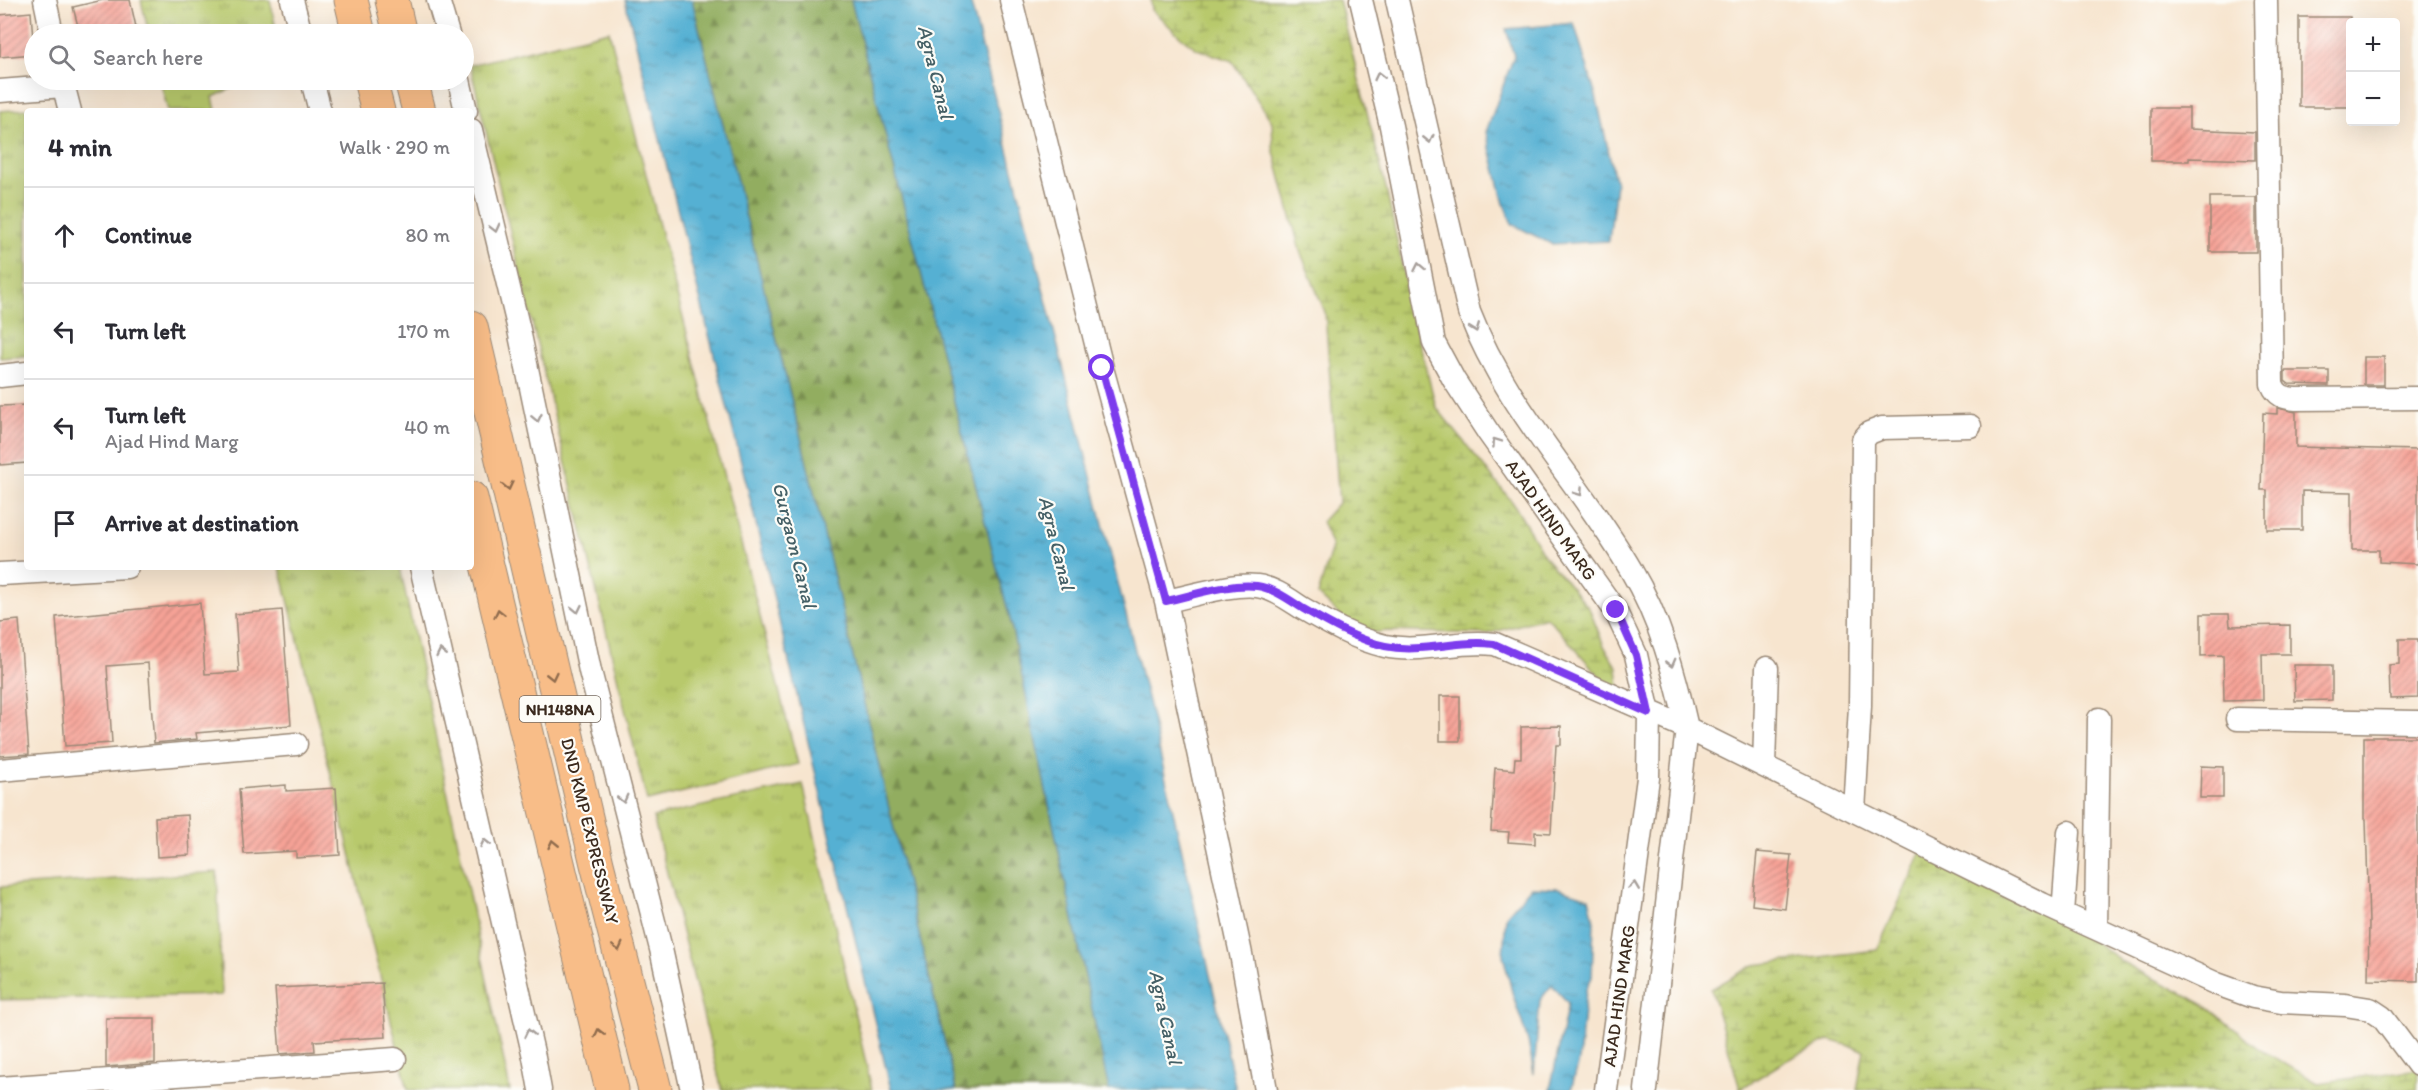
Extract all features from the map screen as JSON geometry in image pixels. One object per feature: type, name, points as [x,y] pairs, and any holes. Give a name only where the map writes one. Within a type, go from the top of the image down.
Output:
[{"type":"highway","points":[[351,0],[357,24]]},
{"type":"highway","points":[[392,0],[398,24]]},
{"type":"highway","points":[[373,90],[377,108]]},
{"type":"highway","points":[[414,90],[418,108]]},
{"type":"highway","name":"DND KMP EXPRESSWAY","points":[[474,340],[594,852],[655,1090]]},
{"type":"highway","name":"DND KMP EXPRESSWAY","points":[[474,511],[612,1090]]},
{"type":"street","points":[[45,0],[50,24]]},
{"type":"street","points":[[292,0],[298,24]]},
{"type":"street","points":[[438,0],[445,24]]},
{"type":"street","points":[[1011,0],[1102,368],[1166,601],[1241,954],[1266,1090]]},
{"type":"street","name":"AJAD HIND MARG","points":[[1361,0],[1391,126],[1434,343],[1454,380],[1488,432],[1616,610],[1636,655],[1649,713],[1648,778],[1606,1090]]},
{"type":"street","points":[[1397,0],[1469,312],[1482,345],[1535,432],[1582,496],[1631,570],[1651,609],[1667,650],[1687,728],[1647,1090]]},
{"type":"street","points":[[2266,0],[2272,384],[2277,394],[2284,398],[2418,398]]},
{"type":"street","points":[[0,91],[24,88]]},
{"type":"street","points":[[64,90],[68,108]]},
{"type":"street","points":[[315,90],[319,108]]},
{"type":"street","points":[[461,90],[465,108]]},
{"type":"street","points":[[474,142],[519,330],[590,670],[662,949],[692,1090]]},
{"type":"street","points":[[0,376],[24,373]]},
{"type":"street","points":[[1854,811],[1860,706],[1863,440],[1869,433],[1882,428],[1970,426]]},
{"type":"street","points":[[0,574],[73,570]]},
{"type":"street","points":[[422,570],[540,1090]]},
{"type":"street","points":[[1166,601],[1235,587],[1257,586],[1273,591],[1342,631],[1383,646],[1399,649],[1478,641],[1494,644],[1687,728],[2063,913],[2217,984],[2253,997],[2281,1002],[2345,1005],[2370,1009],[2382,1017],[2418,1065]]},
{"type":"street","points":[[1764,766],[1767,668]]},
{"type":"street","points":[[2237,719],[2418,722]]},
{"type":"street","points":[[2096,928],[2099,720]]},
{"type":"street","points":[[0,770],[296,744]]},
{"type":"street","points":[[2063,913],[2069,832]]},
{"type":"street","points":[[0,1088],[395,1059]]},
{"type":"green space","points":[[141,0],[270,0],[275,24],[147,24]]},
{"type":"green space","points":[[692,0],[851,0],[1010,619],[1109,1090],[956,1090],[799,430]]},
{"type":"green space","points":[[1151,0],[1339,0],[1386,188],[1412,313],[1436,407],[1513,503],[1545,557],[1589,608],[1604,646],[1617,667],[1620,699],[1547,617],[1487,634],[1388,631],[1360,634],[1318,595],[1332,547],[1322,521],[1339,502],[1325,312],[1300,251],[1273,148],[1272,122],[1232,61],[1197,49],[1181,37],[1152,10]]},
{"type":"green space","points":[[609,31],[798,764],[647,801],[474,82],[474,64]]},
{"type":"green space","points":[[163,90],[228,90],[213,97],[215,108],[167,108]]},
{"type":"green space","points":[[24,109],[24,356],[0,358],[0,111]]},
{"type":"green space","points":[[281,570],[401,570],[510,1090],[408,1090]]},
{"type":"green space","points":[[803,784],[872,1090],[722,1090],[653,817]]},
{"type":"green space","points":[[1925,845],[2042,904],[2124,963],[2203,1004],[2261,1050],[2318,1083],[2418,1069],[2417,1090],[1857,1090],[1864,1050],[1830,1040],[1787,1060],[1740,1089],[1711,989],[1754,965],[1877,950]]},
{"type":"green space","points":[[217,872],[222,995],[0,1000],[0,887]]},
{"type":"water","name":"Gurgaon Canal","points":[[625,0],[692,0],[799,430],[956,1090],[891,1090],[747,486]]},
{"type":"water","name":"Agra Canal","points":[[851,0],[970,0],[1150,709],[1236,1090],[1109,1090],[1010,619]]},
{"type":"water","points":[[1574,23],[1596,96],[1616,184],[1609,241],[1551,244],[1512,224],[1504,204],[1486,132],[1514,56],[1506,29]]},
{"type":"water","points":[[1531,887],[1558,888],[1589,898],[1594,921],[1592,977],[1586,990],[1579,1061],[1571,1090],[1550,1090],[1568,1003],[1552,985],[1540,1000],[1534,1074],[1528,1041],[1503,955],[1506,916]]},
{"type":"building","points":[[103,0],[130,0],[135,24],[77,24],[73,7]]},
{"type":"building","points":[[31,12],[32,24],[24,24],[24,55],[0,57],[0,15]]},
{"type":"building","points":[[2299,17],[2350,17],[2346,18],[2346,107],[2299,107]]},
{"type":"building","points":[[2151,108],[2189,108],[2189,129],[2255,132],[2255,160],[2189,158],[2189,161],[2151,161]]},
{"type":"building","points":[[2210,197],[2256,197],[2256,252],[2210,252]]},
{"type":"building","points":[[2364,357],[2384,357],[2384,385],[2364,385]]},
{"type":"building","points":[[2285,371],[2329,371],[2329,385],[2289,384],[2285,381]]},
{"type":"building","points":[[24,405],[24,463],[0,465],[0,406]]},
{"type":"building","points":[[2277,408],[2296,412],[2296,447],[2418,450],[2418,564],[2379,562],[2379,550],[2352,550],[2352,492],[2302,491],[2302,530],[2267,530],[2267,490],[2261,490],[2263,413],[2277,414]]},
{"type":"building","points":[[200,603],[205,674],[239,672],[235,614],[282,610],[291,725],[196,733],[197,739],[154,743],[148,663],[107,666],[112,743],[65,746],[56,617]]},
{"type":"building","points":[[2201,614],[2229,614],[2230,626],[2290,625],[2290,654],[2262,654],[2263,700],[2224,701],[2223,655],[2201,656]]},
{"type":"building","points":[[19,620],[29,754],[0,756],[0,622]]},
{"type":"building","points":[[2399,639],[2418,639],[2418,698],[2390,699],[2389,665],[2399,664]]},
{"type":"building","points":[[2294,665],[2332,665],[2332,700],[2295,701]]},
{"type":"building","points":[[1440,696],[1460,696],[1460,741],[1440,741]]},
{"type":"building","points":[[1561,726],[1561,745],[1556,745],[1551,833],[1535,832],[1535,844],[1508,842],[1509,832],[1491,831],[1495,768],[1514,770],[1515,758],[1521,758],[1521,727]]},
{"type":"building","points":[[2364,737],[2418,737],[2418,981],[2368,980],[2369,924],[2366,819],[2364,819]]},
{"type":"building","points":[[2201,766],[2223,767],[2223,798],[2200,798]]},
{"type":"building","points":[[286,785],[286,791],[336,788],[340,855],[296,858],[296,851],[244,854],[239,789]]},
{"type":"building","points":[[188,815],[190,855],[157,857],[155,817]]},
{"type":"building","points":[[1757,852],[1791,855],[1785,909],[1752,905]]},
{"type":"building","points":[[382,983],[386,1037],[314,1041],[315,1051],[280,1054],[275,988]]},
{"type":"building","points":[[106,1018],[155,1018],[155,1063],[106,1067]]},
{"type":"route","points":[[1102,368],[1166,601],[1235,587],[1257,586],[1273,591],[1342,631],[1383,646],[1399,649],[1478,641],[1494,644],[1649,713],[1636,655],[1616,610]]}]
